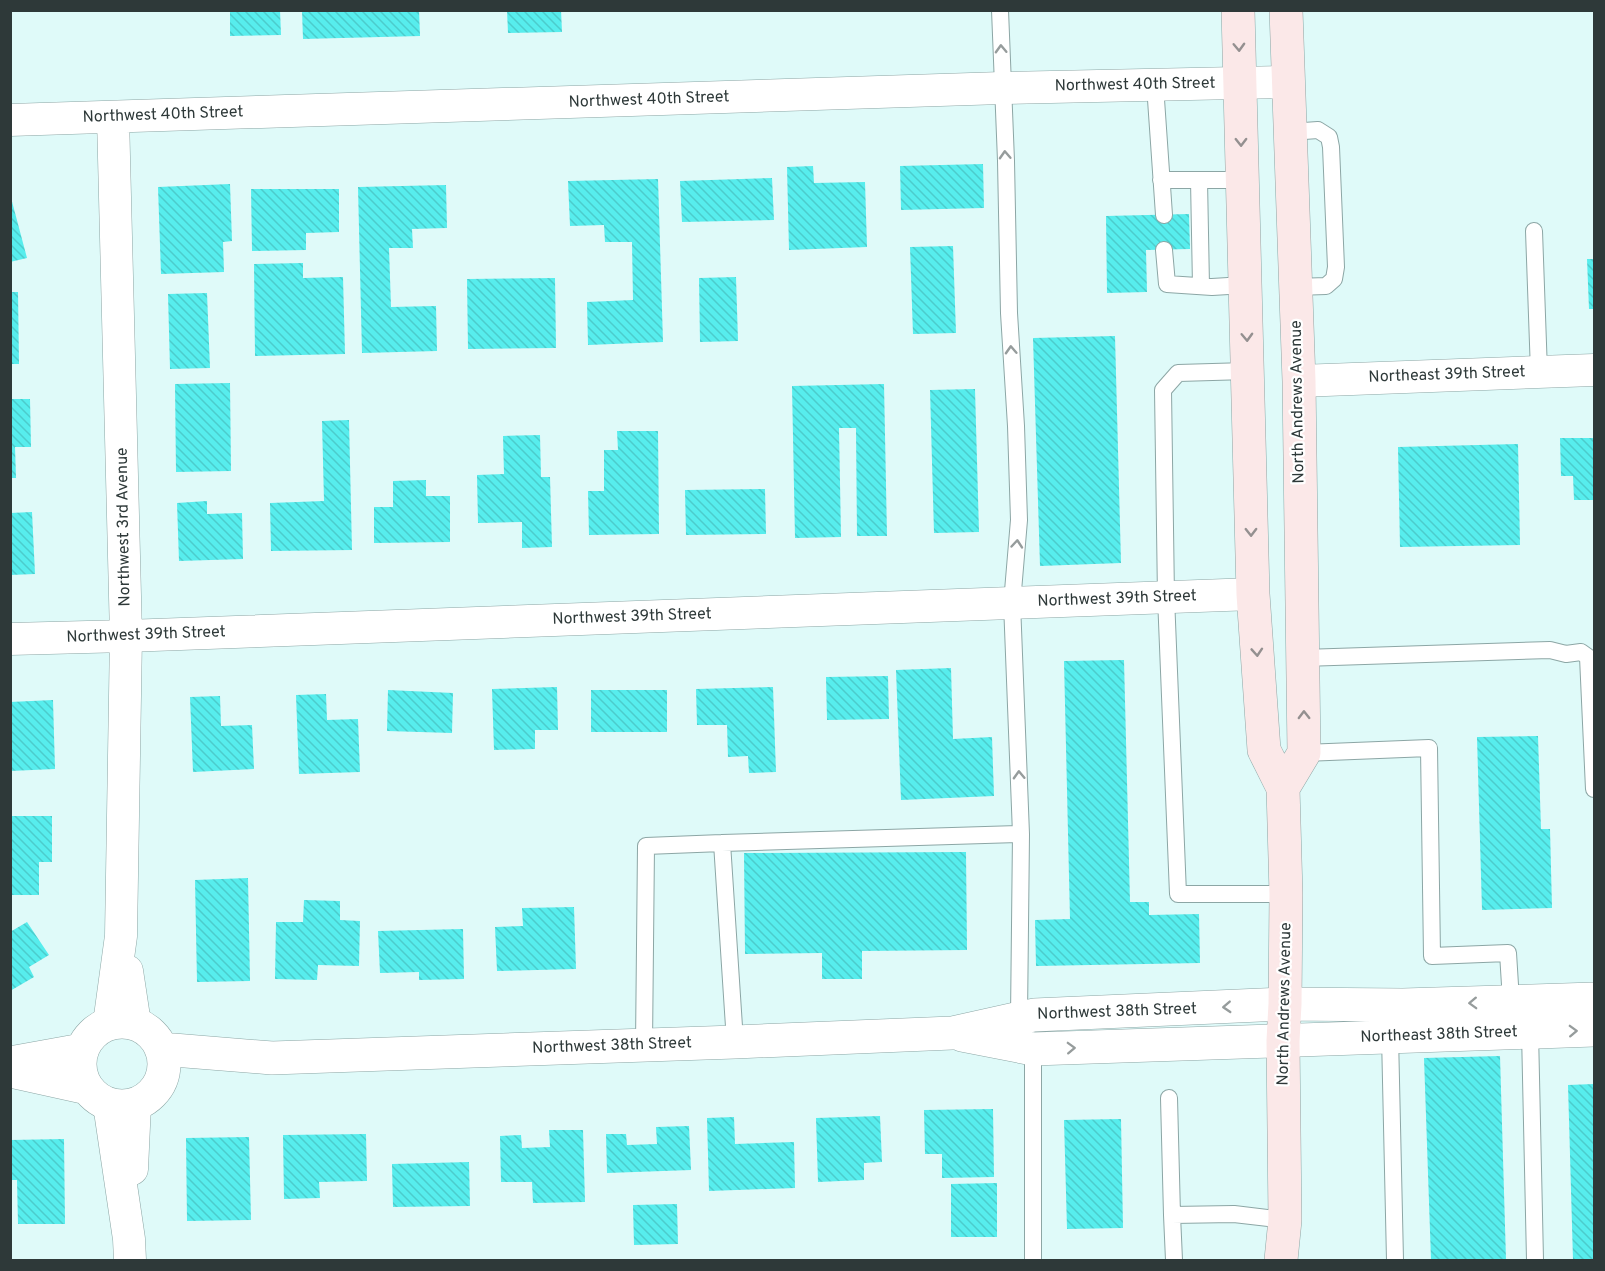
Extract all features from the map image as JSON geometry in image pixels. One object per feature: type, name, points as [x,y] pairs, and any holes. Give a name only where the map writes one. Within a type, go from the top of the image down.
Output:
[{"type":"main road","name":"North Andrews Avenue","points":[[1238,10],[1252,594],[1264,750],[1283,788],[1286,894],[1283,1041],[1285,1220],[1281,1260]]},
{"type":"main road","name":"North Andrews Avenue","points":[[1286,10],[1299,381],[1304,753]]},
{"type":"main road","points":[[1283,788],[1304,753]]},
{"type":"main road","name":"North Andrews Avenue","points":[[1285,1220],[1299,1260]]},
{"type":"street","name":"Northwest 40th Street","points":[[10,120],[1002,88],[1288,82]]},
{"type":"street","name":"Northwest 3rd Avenue","points":[[113,117],[126,636],[121,936],[122,1024]]},
{"type":"street","name":"Northeast 39th Street","points":[[1299,381],[1594,370]]},
{"type":"street","name":"Northwest 39th Street","points":[[10,639],[1252,594]]},
{"type":"street","name":"Northeast 38th Street","points":[[1285,1004],[1403,1005],[1594,999]]},
{"type":"street","name":"Northwest 38th Street","points":[[162,1062],[952,1033],[1034,1015],[1285,1004]]},
{"type":"street","points":[[10,1071],[110,1098],[147,1097],[157,1088],[162,1062],[155,1038],[146,1029],[122,1024],[98,1029],[88,1038],[82,1050],[80,1062],[81,1076],[110,1098],[129,1250]]},
{"type":"street","name":"Northeast 38th Street","points":[[1283,1041],[1594,1030]]},
{"type":"street","name":"Northwest 38th Street","points":[[952,1033],[1033,1049],[1283,1041]]},
{"type":"street","points":[[10,1063],[82,1050]]},
{"type":"lane","points":[[1000,10],[1009,313],[1019,520],[1012,603],[1022,834],[1019,1017]]},
{"type":"lane","points":[[1155,85],[1164,215]]},
{"type":"lane","points":[[1161,180],[1242,180]]},
{"type":"lane","points":[[1199,180],[1201,286]]},
{"type":"lane","points":[[1534,231],[1539,372]]},
{"type":"lane","points":[[1164,249],[1167,284],[1245,285]]},
{"type":"lane","points":[[1247,371],[1178,373],[1163,390],[1166,597],[1178,894],[1286,894]]},
{"type":"lane","points":[[1303,658],[1550,650],[1566,654],[1581,652],[1588,657],[1594,789]]},
{"type":"lane","points":[[1304,753],[1429,748],[1432,956],[1508,953],[1511,1001]]},
{"type":"lane","points":[[644,1045],[646,846],[1022,834]]},
{"type":"lane","points":[[722,843],[735,1042]]},
{"type":"lane","points":[[1530,1032],[1535,1260]]},
{"type":"lane","points":[[1390,1036],[1395,1260]]},
{"type":"lane","points":[[1033,1049],[1033,1260]]},
{"type":"lane","points":[[1169,1098],[1174,1260]]},
{"type":"lane","points":[[1172,1215],[1234,1214],[1285,1220]]},
{"type":"building","points":[[230,10],[280,10],[281,35],[230,36]]},
{"type":"building","points":[[302,10],[419,10],[420,36],[303,39]]},
{"type":"building","points":[[507,10],[561,10],[562,32],[508,33]]},
{"type":"building","points":[[983,164],[984,208],[901,210],[900,166]]},
{"type":"building","points":[[813,166],[814,183],[865,182],[867,247],[789,250],[787,167]]},
{"type":"building","points":[[772,178],[774,220],[682,222],[680,181]]},
{"type":"building","points":[[658,179],[663,342],[588,345],[587,302],[633,300],[632,242],[605,242],[604,225],[570,226],[568,181]]},
{"type":"building","points":[[230,184],[232,241],[223,242],[224,272],[161,274],[158,187]]},
{"type":"building","points":[[446,185],[447,228],[412,229],[413,248],[389,248],[391,307],[436,306],[437,351],[362,353],[358,187]]},
{"type":"building","points":[[251,189],[339,189],[339,232],[306,233],[306,250],[252,251]]},
{"type":"building","points":[[10,194],[27,258],[10,262]]},
{"type":"building","points":[[1189,214],[1190,249],[1146,250],[1147,292],[1107,293],[1106,216]]},
{"type":"building","points":[[953,246],[956,333],[913,334],[910,247]]},
{"type":"building","points":[[1587,259],[1594,259],[1594,309],[1589,309]]},
{"type":"building","points":[[303,263],[303,278],[343,277],[345,354],[255,356],[254,264]]},
{"type":"building","points":[[736,277],[738,341],[700,342],[699,278]]},
{"type":"building","points":[[555,278],[556,348],[468,349],[467,279]]},
{"type":"building","points":[[10,292],[18,292],[19,364],[10,364]]},
{"type":"building","points":[[207,293],[210,368],[170,369],[168,294]]},
{"type":"building","points":[[1115,336],[1121,563],[1040,566],[1033,338]]},
{"type":"building","points":[[230,383],[231,471],[176,472],[175,384]]},
{"type":"building","points":[[884,384],[887,536],[857,536],[856,428],[839,428],[841,537],[795,538],[792,386]]},
{"type":"building","points":[[975,389],[979,532],[934,533],[930,390]]},
{"type":"building","points":[[10,399],[30,399],[31,447],[15,447],[16,478],[10,478]]},
{"type":"building","points":[[349,420],[352,550],[271,551],[270,503],[324,501],[322,421]]},
{"type":"building","points":[[617,431],[658,431],[659,534],[589,535],[588,491],[604,491],[604,450],[618,450]]},
{"type":"building","points":[[540,435],[541,477],[550,477],[552,547],[522,548],[522,522],[478,523],[477,475],[504,474],[503,436]]},
{"type":"building","points":[[1560,438],[1594,438],[1594,500],[1574,500],[1573,476],[1561,476]]},
{"type":"building","points":[[1518,444],[1520,545],[1400,547],[1398,447]]},
{"type":"building","points":[[426,480],[426,496],[450,496],[450,542],[374,543],[374,507],[393,507],[393,481]]},
{"type":"building","points":[[765,489],[766,534],[686,535],[685,490]]},
{"type":"building","points":[[207,501],[207,514],[242,513],[243,559],[179,561],[177,503]]},
{"type":"building","points":[[32,512],[35,574],[10,575],[10,513]]},
{"type":"building","points":[[1124,660],[1130,902],[1149,902],[1149,915],[1199,914],[1200,963],[1036,966],[1035,920],[1070,919],[1064,661]]},
{"type":"building","points":[[951,668],[953,739],[992,737],[994,796],[901,800],[896,670]]},
{"type":"building","points":[[888,676],[889,719],[827,720],[826,677]]},
{"type":"building","points":[[557,687],[558,730],[535,730],[535,749],[494,750],[492,689]]},
{"type":"building","points":[[773,687],[776,772],[749,773],[748,756],[728,757],[727,725],[697,725],[696,689]]},
{"type":"building","points":[[388,690],[453,693],[452,733],[387,731]]},
{"type":"building","points":[[591,690],[667,690],[667,732],[591,732]]},
{"type":"building","points":[[326,694],[327,720],[358,719],[360,772],[299,774],[296,695]]},
{"type":"building","points":[[220,696],[221,726],[252,725],[254,769],[193,772],[190,697]]},
{"type":"building","points":[[53,700],[55,769],[10,771],[10,702]]},
{"type":"building","points":[[1538,736],[1541,829],[1550,829],[1552,908],[1482,910],[1477,737]]},
{"type":"building","points":[[10,816],[52,816],[52,862],[39,862],[39,895],[10,895]]},
{"type":"building","points":[[966,852],[967,950],[862,951],[862,979],[822,979],[822,953],[745,954],[744,853]]},
{"type":"building","points":[[248,878],[250,981],[197,982],[195,880]]},
{"type":"building","points":[[304,900],[340,901],[340,920],[360,921],[359,966],[318,965],[317,980],[275,979],[276,922],[303,922]]},
{"type":"building","points":[[574,907],[576,969],[497,971],[495,927],[523,926],[522,908]]},
{"type":"building","points":[[27,922],[49,955],[29,967],[34,977],[10,991],[10,932]]},
{"type":"building","points":[[463,929],[464,979],[419,980],[419,972],[380,973],[378,931]]},
{"type":"building","points":[[1500,1056],[1506,1260],[1431,1260],[1424,1058]]},
{"type":"building","points":[[1594,1084],[1594,1260],[1573,1260],[1568,1085]]},
{"type":"building","points":[[993,1109],[994,1177],[942,1178],[942,1154],[925,1154],[924,1110]]},
{"type":"building","points":[[880,1116],[882,1162],[864,1163],[864,1180],[818,1182],[816,1118]]},
{"type":"building","points":[[734,1117],[735,1144],[794,1142],[795,1188],[709,1191],[707,1118]]},
{"type":"building","points":[[1121,1119],[1123,1228],[1067,1229],[1064,1120]]},
{"type":"building","points":[[689,1126],[691,1170],[607,1173],[606,1134],[626,1134],[627,1145],[657,1144],[656,1127]]},
{"type":"building","points":[[549,1130],[583,1130],[585,1202],[533,1203],[532,1182],[501,1182],[500,1136],[521,1135],[522,1148],[550,1147]]},
{"type":"building","points":[[366,1134],[367,1181],[319,1182],[320,1198],[284,1199],[283,1135]]},
{"type":"building","points":[[249,1137],[251,1220],[187,1221],[186,1138]]},
{"type":"building","points":[[64,1139],[65,1224],[18,1224],[17,1180],[10,1180],[10,1140]]},
{"type":"building","points":[[469,1162],[470,1206],[393,1207],[392,1164]]},
{"type":"building","points":[[997,1183],[997,1237],[951,1237],[951,1184]]},
{"type":"building","points":[[677,1204],[678,1244],[634,1245],[633,1205]]}]
